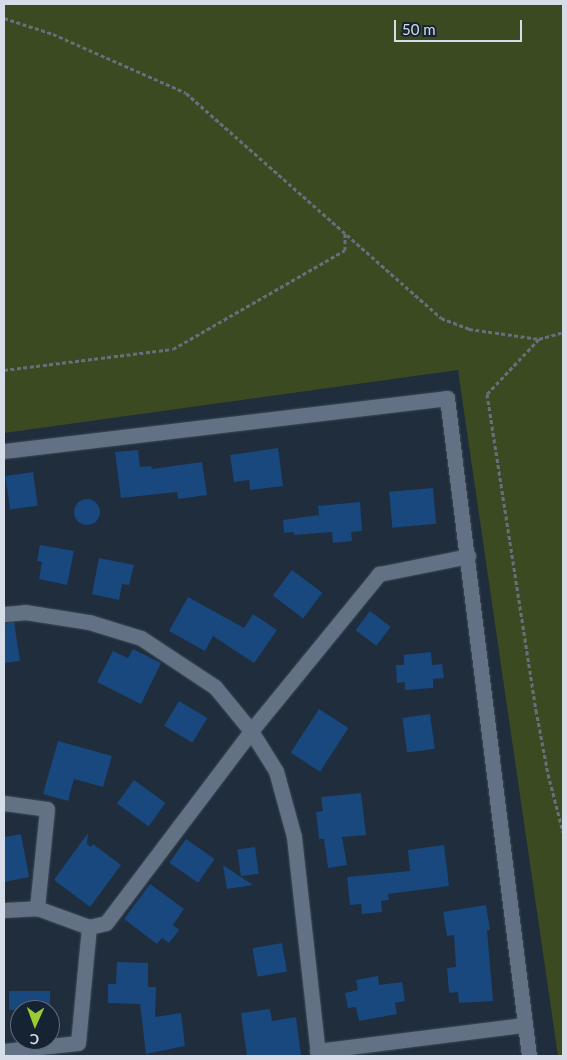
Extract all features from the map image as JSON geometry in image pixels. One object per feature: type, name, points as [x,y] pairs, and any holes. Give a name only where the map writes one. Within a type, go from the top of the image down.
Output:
[{"type":"street","points":[[4,452],[447,398],[468,556],[528,1056]]},
{"type":"street","points":[[4,910],[37,908],[89,927],[106,923],[251,731],[379,574],[468,556]]},
{"type":"street","points":[[4,614],[25,612],[89,622],[141,638],[215,687],[251,731],[276,771],[294,837],[317,1053],[524,1025]]},
{"type":"street","points":[[4,803],[47,809],[37,908]]},
{"type":"street","points":[[4,1051],[61,1051],[78,1043],[89,927]]},
{"type":"path","points":[[4,18],[53,34],[186,93],[441,318],[469,329],[538,339],[563,332]]},
{"type":"path","points":[[4,370],[173,349],[345,250],[345,233]]},
{"type":"path","points":[[538,339],[487,394],[536,710],[548,774],[563,832]]},
{"type":"green space","points":[[4,4],[563,4],[563,1056],[558,1056],[458,370],[4,433]]},
{"type":"building","points":[[278,448],[283,486],[250,490],[249,480],[234,482],[230,455]]},
{"type":"building","points":[[138,450],[140,467],[151,466],[152,469],[202,462],[207,495],[178,499],[177,492],[121,498],[115,452]]},
{"type":"building","points":[[33,472],[38,506],[10,510],[5,476]]},
{"type":"building","points":[[433,488],[436,524],[392,528],[389,492]]},
{"type":"building","points":[[87,499],[96,503],[100,512],[96,521],[87,525],[78,521],[74,512],[78,503]]},
{"type":"building","points":[[360,502],[362,531],[351,532],[352,541],[333,543],[332,532],[294,535],[294,532],[284,533],[283,520],[319,515],[318,506]]},
{"type":"building","points":[[40,545],[74,551],[67,585],[39,579],[42,562],[37,561]]},
{"type":"building","points":[[99,558],[134,565],[129,585],[122,584],[119,600],[92,594]]},
{"type":"building","points":[[292,570],[322,593],[303,618],[273,596]]},
{"type":"building","points":[[188,597],[244,628],[253,614],[277,630],[254,663],[213,636],[205,651],[169,631]]},
{"type":"building","points":[[370,611],[391,627],[376,646],[356,630]]},
{"type":"building","points":[[14,622],[20,661],[4,663],[4,623]]},
{"type":"building","points":[[133,649],[161,663],[141,704],[97,682],[113,651],[128,658]]},
{"type":"building","points":[[431,652],[432,665],[442,664],[444,678],[433,679],[433,688],[405,690],[405,682],[397,683],[396,665],[404,665],[404,655]]},
{"type":"building","points":[[179,701],[207,718],[192,743],[164,726]]},
{"type":"building","points":[[319,709],[348,728],[320,772],[291,753]]},
{"type":"building","points":[[430,714],[435,749],[407,753],[402,718]]},
{"type":"building","points":[[58,741],[112,756],[103,787],[74,779],[68,801],[43,794]]},
{"type":"building","points":[[134,780],[166,803],[149,826],[117,803]]},
{"type":"building","points":[[361,793],[366,835],[342,837],[347,865],[328,868],[324,839],[319,839],[316,812],[323,811],[321,797]]},
{"type":"building","points":[[88,833],[87,844],[91,847],[93,844],[121,865],[90,907],[54,880]]},
{"type":"building","points":[[21,834],[29,877],[4,882],[4,837]]},
{"type":"building","points":[[186,839],[215,859],[198,883],[169,863]]},
{"type":"building","points":[[444,845],[449,886],[388,894],[389,900],[381,901],[382,912],[362,914],[361,904],[350,905],[347,877],[410,871],[408,850]]},
{"type":"building","points":[[255,847],[259,874],[241,876],[237,850]]},
{"type":"building","points":[[223,865],[253,885],[227,889]]},
{"type":"building","points":[[150,884],[184,909],[173,925],[179,930],[169,943],[162,938],[157,944],[124,919]]},
{"type":"building","points":[[486,905],[490,930],[487,930],[493,1001],[459,1003],[458,992],[449,993],[447,968],[456,967],[454,935],[447,936],[443,912]]},
{"type":"building","points":[[282,943],[287,972],[257,977],[252,948]]},
{"type":"building","points":[[117,962],[148,963],[148,987],[156,987],[155,1017],[181,1013],[185,1046],[146,1054],[140,1004],[108,1003],[108,984],[116,984]]},
{"type":"building","points":[[378,976],[379,985],[402,982],[405,1001],[395,1003],[397,1014],[359,1021],[356,1007],[348,1008],[345,993],[358,990],[356,980]]},
{"type":"building","points":[[9,991],[50,991],[50,1000],[10,1000],[9,1010]]},
{"type":"building","points":[[270,1009],[272,1021],[296,1017],[301,1056],[247,1056],[241,1013]]}]
